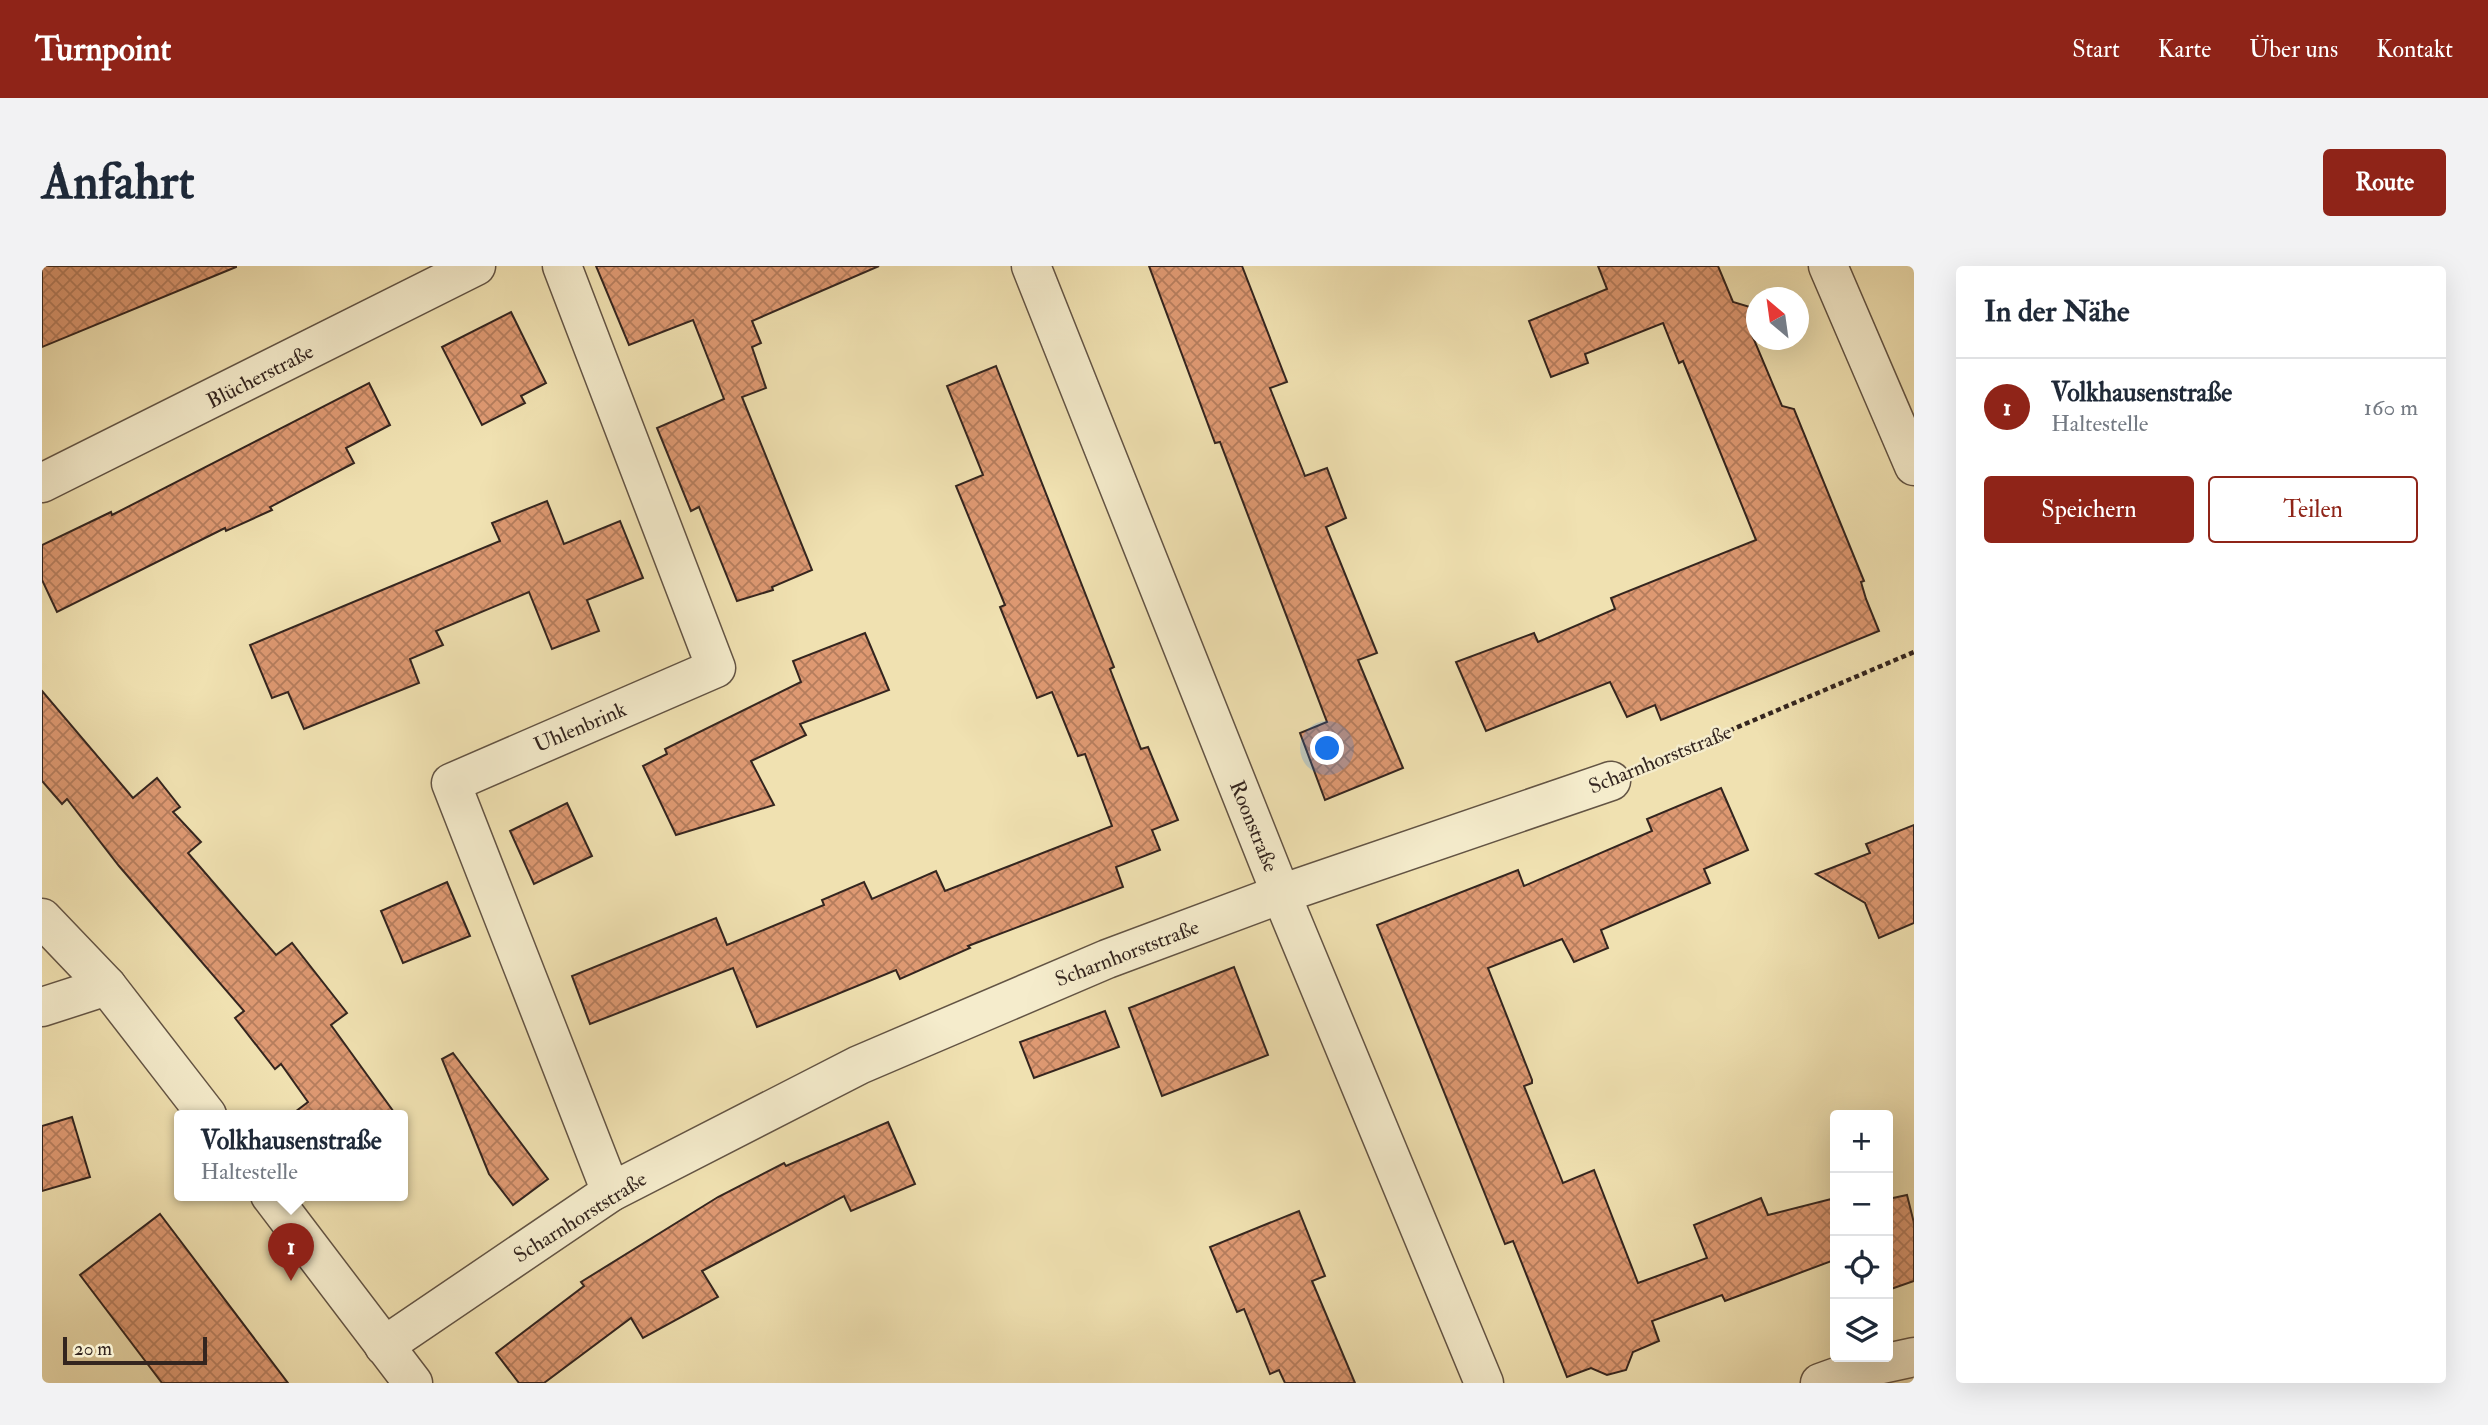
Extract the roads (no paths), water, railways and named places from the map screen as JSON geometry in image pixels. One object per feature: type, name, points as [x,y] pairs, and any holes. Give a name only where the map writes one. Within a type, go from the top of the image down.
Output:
[{"type":"street","name":"Blücherstraße","points":[[42,483],[476,266]]},
{"type":"street","name":"Uhlenbrink","points":[[562,266],[716,668],[451,783],[611,1192]]},
{"type":"street","name":"Roonstraße","points":[[1031,266],[1281,894],[1484,1383]]},
{"type":"street","points":[[1828,266],[1914,466]]},
{"type":"street","name":"Scharnhorststraße","points":[[384,1346],[611,1192],[859,1065],[1107,958],[1281,894],[1611,781]]},
{"type":"street","points":[[42,918],[107,986],[203,1110]]},
{"type":"street","points":[[42,1007],[107,986]]},
{"type":"street","points":[[275,1201],[413,1383]]},
{"type":"street","points":[[1820,1383],[1859,1369],[1914,1357]]},
{"type":"place","name":"Volkhausenstraße","points":[[291,1281]]}]
